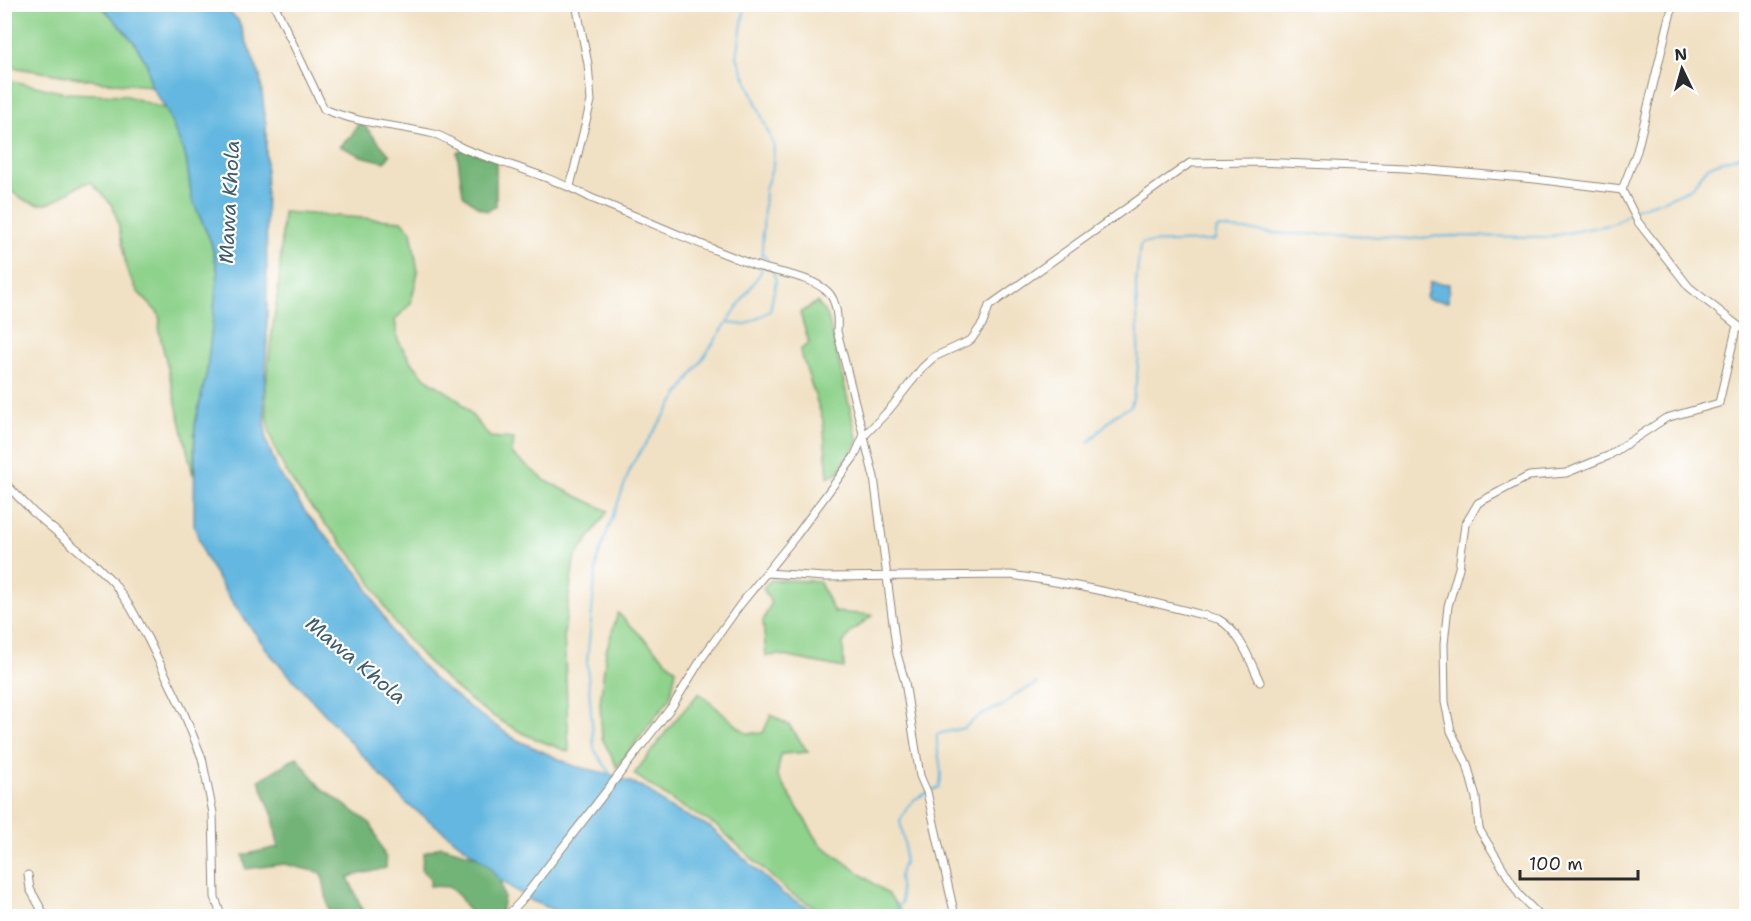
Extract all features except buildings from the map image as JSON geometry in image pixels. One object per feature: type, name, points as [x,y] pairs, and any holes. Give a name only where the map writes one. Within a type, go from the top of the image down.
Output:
[{"type":"street","points":[[274,4],[324,109],[343,117],[436,135],[464,149],[570,186],[591,198],[753,265],[808,280],[827,291],[833,298],[838,322],[837,331],[874,477],[897,654],[905,682],[920,776],[927,792],[955,916]]},
{"type":"street","points":[[570,186],[591,101],[588,64],[576,4]]},
{"type":"street","points":[[1673,4],[1637,151],[1622,190],[1638,222],[1689,287],[1746,332]]},
{"type":"street","points":[[507,916],[521,902],[673,705],[702,658],[740,605],[767,573],[854,457],[863,436],[889,410],[923,367],[934,357],[971,340],[984,323],[989,306],[1190,163],[1254,162],[1406,168],[1535,178],[1622,190]]},
{"type":"street","points":[[1540,916],[1520,896],[1479,829],[1476,798],[1467,764],[1451,731],[1445,702],[1444,644],[1448,606],[1459,568],[1465,525],[1478,503],[1529,476],[1566,473],[1608,456],[1666,418],[1719,404],[1737,325]]},
{"type":"street","points":[[4,482],[33,512],[113,582],[148,639],[183,711],[202,758],[213,813],[215,897],[221,916]]},
{"type":"street","points":[[767,573],[825,577],[1010,575],[1128,597],[1218,619],[1228,624],[1260,682]]},
{"type":"street","points":[[27,875],[30,889],[45,916]]},
{"type":"green space","points":[[97,4],[102,6],[134,42],[147,64],[151,86],[104,82],[5,66],[4,5]]},
{"type":"green space","points":[[5,79],[65,93],[124,95],[166,109],[186,158],[192,199],[211,242],[218,273],[207,371],[195,424],[193,475],[159,331],[158,313],[138,292],[127,271],[118,222],[112,205],[91,182],[74,188],[53,202],[36,204],[21,198],[5,181]]},
{"type":"green space","points":[[360,121],[390,155],[385,162],[361,156],[340,146],[351,136]]},
{"type":"green space","points":[[464,149],[496,160],[496,206],[487,211],[463,195],[457,152]]},
{"type":"green space","points":[[283,212],[402,221],[411,231],[418,272],[411,303],[395,320],[398,340],[410,360],[425,378],[458,399],[490,437],[514,439],[512,454],[546,481],[608,511],[574,559],[564,634],[569,752],[528,736],[498,719],[436,670],[396,625],[361,567],[309,504],[286,471],[270,433],[266,397],[279,280]]},
{"type":"green space","points":[[817,302],[828,317],[858,442],[839,472],[828,477],[823,420],[800,350],[809,343],[800,313]]},
{"type":"green space","points":[[771,580],[819,581],[834,612],[873,615],[851,632],[843,643],[844,668],[779,655],[766,656],[763,621],[771,603],[763,588]]},
{"type":"green space","points":[[618,613],[676,670],[670,698],[617,767],[602,738],[600,703],[606,651]]},
{"type":"green space","points":[[699,693],[746,733],[763,733],[771,715],[789,725],[808,752],[781,754],[777,775],[820,844],[888,894],[900,910],[901,916],[835,916],[814,907],[787,891],[717,826],[676,803],[634,774]]},
{"type":"green space","points":[[297,757],[320,787],[371,824],[386,859],[386,868],[348,877],[365,916],[330,916],[322,873],[284,864],[246,869],[243,855],[278,847],[273,816],[259,780]]},
{"type":"green space","points":[[441,846],[479,857],[488,865],[500,880],[504,898],[500,916],[472,916],[460,897],[449,887],[430,886],[430,878],[421,870],[424,853]]},
{"type":"water","name":"Mawa Khola","points":[[97,5],[222,5],[238,20],[260,76],[266,126],[267,339],[264,397],[266,440],[278,471],[306,513],[359,574],[394,635],[433,678],[473,710],[515,739],[574,766],[610,774],[645,788],[670,808],[710,827],[783,894],[810,909],[831,916],[567,916],[530,900],[500,880],[488,865],[406,803],[270,654],[226,593],[204,555],[194,525],[195,424],[207,371],[218,273],[211,242],[192,199],[186,158],[166,109],[151,86],[147,64],[134,42],[102,6]]},
{"type":"water","points":[[1430,282],[1449,284],[1448,302],[1429,300],[1426,297]]},
{"type":"waterway","points":[[611,775],[594,749],[587,662],[597,560],[632,464],[761,272],[765,189],[773,166],[774,146],[737,57],[745,4]]},
{"type":"waterway","points":[[1635,209],[1691,188],[1708,167],[1746,154]]},
{"type":"waterway","points":[[1088,443],[1115,415],[1131,406],[1138,361],[1136,278],[1140,246],[1143,243],[1215,240],[1217,228],[1286,234],[1337,234],[1411,239],[1439,236],[1547,237],[1613,224],[1631,213]]},
{"type":"waterway","points":[[762,251],[771,267]]},
{"type":"waterway","points":[[729,323],[745,325],[770,311],[776,281],[773,272]]},
{"type":"waterway","points":[[890,916],[902,902],[899,877],[904,862],[905,846],[900,821],[908,806],[915,799],[939,787],[941,781],[937,734],[964,728],[980,715],[1004,705],[1014,695],[1038,683]]}]
